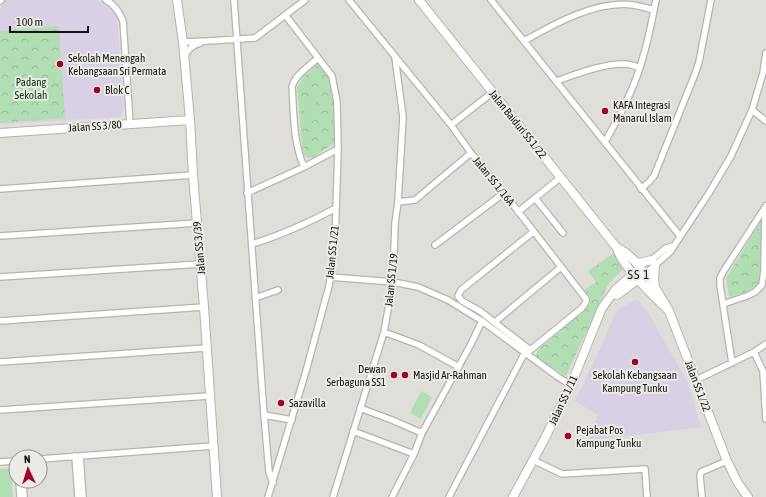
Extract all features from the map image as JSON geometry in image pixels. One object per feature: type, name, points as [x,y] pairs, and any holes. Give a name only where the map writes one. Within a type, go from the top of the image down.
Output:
[{"type":"street","points":[[106,0],[110,2],[119,12],[123,21],[130,124]]},
{"type":"street","name":"Jalan SS 3/39","points":[[177,0],[185,56],[217,497]]},
{"type":"street","points":[[234,0],[264,415],[269,472],[273,483]]},
{"type":"street","points":[[183,42],[255,38],[286,16],[305,0]]},
{"type":"street","name":"Jalan SS 1/16A","points":[[349,0],[451,126],[584,295],[586,302],[582,308],[528,352]]},
{"type":"street","name":"Jalan Baiduri SS 1/22","points":[[419,0],[618,248]]},
{"type":"street","points":[[491,0],[680,236]]},
{"type":"street","points":[[605,142],[632,90],[640,68],[652,24],[656,0]]},
{"type":"street","points":[[642,189],[654,176],[695,74],[699,62],[711,0]]},
{"type":"street","points":[[524,41],[542,30],[572,16],[599,7],[616,4],[633,5],[654,10]]},
{"type":"street","name":"Jalan SS 1/21","points":[[268,497],[308,363],[330,278],[335,242],[338,149],[337,102],[335,86],[332,76],[286,16]]},
{"type":"street","points":[[185,56],[188,49],[192,46],[208,41]]},
{"type":"street","points":[[639,274],[653,263],[666,248],[673,246],[709,193],[731,156],[752,110],[763,73],[766,53]]},
{"type":"street","name":"Jalan SS 1/19","points":[[333,497],[384,332],[393,282],[395,223],[398,202],[403,117],[394,56]]},
{"type":"street","points":[[304,168],[296,143],[292,87],[293,81],[297,76],[318,58]]},
{"type":"street","points":[[557,82],[572,75],[614,64],[626,64],[640,68]]},
{"type":"street","points":[[451,126],[493,92]]},
{"type":"street","points":[[752,110],[766,121]]},
{"type":"street","name":"Jalan SS 3/80","points":[[0,133],[190,120]]},
{"type":"street","points":[[247,193],[304,168],[338,149]]},
{"type":"street","points":[[398,202],[415,200],[471,153]]},
{"type":"street","points":[[0,189],[193,175]]},
{"type":"street","points":[[518,212],[561,177]]},
{"type":"street","points":[[435,245],[504,193]]},
{"type":"street","points":[[535,198],[563,233]]},
{"type":"street","points":[[723,304],[747,296],[755,292],[762,285],[764,270],[765,207]]},
{"type":"street","points":[[732,363],[720,278],[765,207]]},
{"type":"street","points":[[252,244],[278,236],[307,224],[336,208]]},
{"type":"street","points":[[0,236],[197,223]]},
{"type":"street","points":[[533,232],[462,290],[458,296],[462,301],[480,311],[495,322],[558,378],[571,385]]},
{"type":"street","name":"Jalan SS 1/22","points":[[618,248],[624,250],[629,262],[652,288],[669,312],[727,461],[738,483],[748,497]]},
{"type":"street","points":[[629,262],[653,263],[654,278],[652,288],[621,288],[629,262]]},
{"type":"street","points":[[0,277],[200,264]]},
{"type":"street","points":[[495,322],[561,267]]},
{"type":"street","name":"Jalan SS 1/11","points":[[513,497],[544,440],[571,385],[598,318],[608,300],[612,293],[639,274]]},
{"type":"street","points":[[330,278],[393,282],[418,287],[442,298],[482,320],[528,352]]},
{"type":"street","points":[[255,298],[278,290]]},
{"type":"street","points":[[0,321],[204,307]]},
{"type":"street","points":[[392,497],[414,454],[422,433],[459,367],[482,320]]},
{"type":"street","points":[[384,332],[419,345],[459,367]]},
{"type":"street","points":[[696,380],[754,352],[766,344]]},
{"type":"street","points":[[0,362],[206,348]]},
{"type":"street","points":[[449,497],[528,352]]},
{"type":"street","points":[[754,352],[763,371],[766,419]]},
{"type":"street","points":[[0,410],[209,396]]},
{"type":"street","points":[[360,408],[422,433]]},
{"type":"street","points":[[264,415],[292,420]]},
{"type":"street","points":[[353,431],[414,454]]},
{"type":"street","points":[[48,458],[213,446]]},
{"type":"street","points":[[78,456],[78,497]]},
{"type":"street","points":[[78,456],[83,497]]},
{"type":"street","points":[[533,460],[562,474],[645,469],[648,497]]},
{"type":"street","points":[[702,497],[701,472],[727,461]]},
{"type":"shaded area","name":"Sekolah Menengah Kebangsaan Sri Permata","points":[[4,0],[97,0],[114,12],[117,18],[124,110],[120,117],[0,124],[0,8]]},
{"type":"shaded area","name":"Sekolah Kebangsaan Kampung Tunku","points":[[637,299],[648,312],[688,383],[701,427],[588,441],[598,415],[575,401],[617,310]]},
{"type":"green space","name":"Padang Sekolah","points":[[59,26],[65,118],[0,123],[0,31]]},
{"type":"green space","points":[[319,63],[330,76],[335,101],[334,143],[314,157],[308,158],[304,155],[302,146],[297,88],[303,77]]},
{"type":"green space","points":[[315,96],[317,120],[305,121],[303,97]]},
{"type":"green space","points":[[762,220],[759,288],[729,297],[726,278]]},
{"type":"green space","points":[[614,253],[623,269],[609,283],[566,376],[536,358],[537,351],[590,305],[590,297],[585,290],[596,282],[588,271]]},
{"type":"green space","points":[[421,391],[432,397],[421,419],[410,413]]},
{"type":"green space","points":[[8,468],[8,489],[12,489],[13,497],[0,497],[0,469]]},
{"type":"place","name":"Sekolah Menengah Kebangsaan Sri Permata","points":[[60,64]]},
{"type":"place","name":"Blok C","points":[[97,90]]},
{"type":"place","name":"KAFA Integrasi Manarul Islam","points":[[605,111]]},
{"type":"place","name":"Sekolah Kebangsaan Kampung Tunku","points":[[635,362]]},
{"type":"place","name":"Dewan Serbaguna SS1","points":[[394,375]]},
{"type":"place","name":"Masjid Ar-Rahman","points":[[405,375]]},
{"type":"place","name":"Sazavilla","points":[[281,403]]},
{"type":"place","name":"Pejabat Pos Kampung Tunku","points":[[568,436]]},
{"type":"district","name":"SS 1","points":[[639,274]]}]
